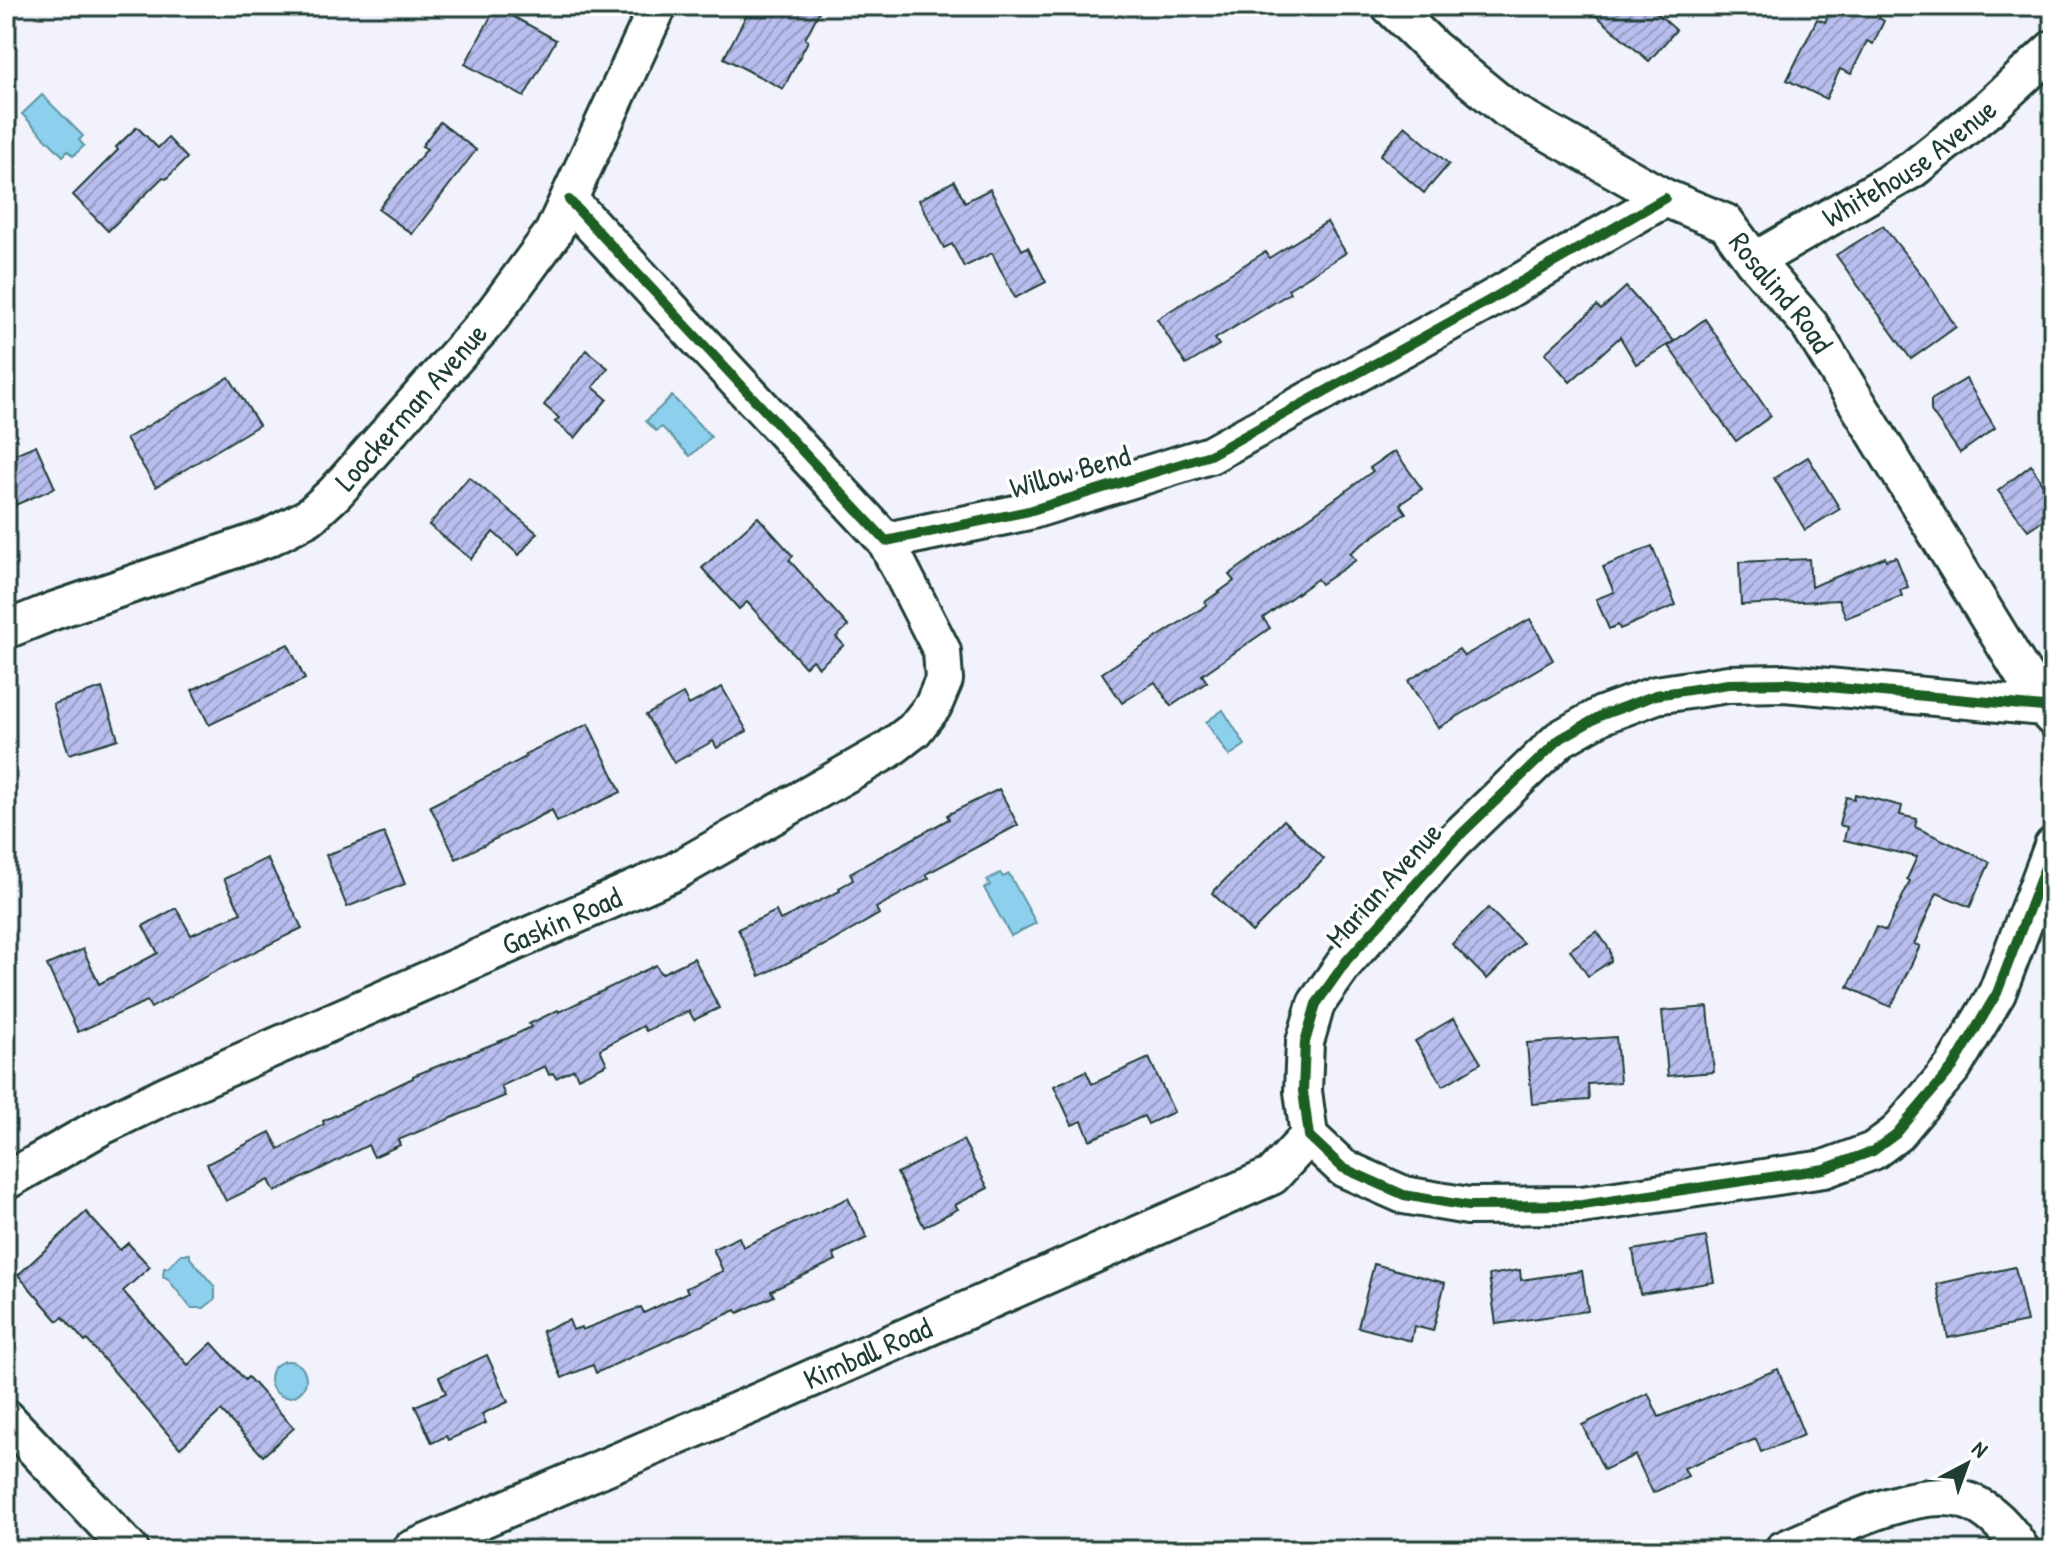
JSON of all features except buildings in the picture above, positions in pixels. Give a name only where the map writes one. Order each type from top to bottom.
[{"type":"street","name":"Loockerman Avenue","points":[[6,630],[268,538],[309,517],[345,482],[491,317],[553,233],[658,6]]},
{"type":"street","name":"Rosalind Road","points":[[1390,6],[1434,49],[1507,109],[1665,198],[1726,223],[1754,261],[1809,324],[2048,712]]},
{"type":"street","name":"Whitehouse Avenue","points":[[1754,261],[1913,169],[1988,109],[2053,49]]},
{"type":"street","name":"Willow Bend","points":[[886,541],[1029,511],[1210,455],[1488,301],[1665,198]]},
{"type":"street","points":[[569,200],[886,541]]},
{"type":"street","name":"Gaskin Road","points":[[6,1181],[102,1126],[170,1093],[674,872],[888,750],[914,730],[933,706],[944,680],[942,651],[886,541]]},
{"type":"street","name":"Marian Avenue","points":[[1309,1136],[1303,1091],[1305,1042],[1316,1004],[1347,960],[1453,842],[1560,739],[1602,715],[1656,695],[1728,684],[1785,683],[2048,712]]},
{"type":"street","points":[[1309,1136],[1343,1168],[1404,1195],[1468,1206],[1582,1205],[1824,1169],[1873,1151],[1896,1134],[1953,1067],[1997,993],[2053,846]]},
{"type":"street","name":"Kimball Road","points":[[410,1550],[751,1405],[1272,1176],[1309,1136]]},
{"type":"street","points":[[6,1418],[130,1550]]},
{"type":"street","points":[[1783,1550],[1905,1500],[1958,1498],[1977,1504],[2008,1529],[2021,1550]]},
{"type":"water","points":[[42,95],[83,136],[79,140],[84,146],[73,156],[68,151],[63,156],[22,114]]},
{"type":"water","points":[[672,396],[711,437],[690,456],[662,427],[656,431],[646,421]]},
{"type":"water","points":[[1223,710],[1245,745],[1229,756],[1206,722]]},
{"type":"water","points":[[1000,873],[1003,877],[1009,874],[1036,923],[1011,936],[984,888],[990,885],[987,880]]},
{"type":"water","points":[[181,1254],[190,1254],[190,1258],[215,1287],[215,1299],[204,1308],[191,1308],[163,1277],[164,1268],[168,1268]]},
{"type":"water","points":[[288,1361],[301,1366],[306,1379],[301,1392],[288,1397],[275,1392],[270,1379],[275,1366]]},
{"type":"cycle path","points":[[569,200],[886,541],[1029,511],[1210,455],[1488,301],[1665,198]]},
{"type":"cycle path","points":[[2053,718],[2043,707],[1785,683],[1728,684],[1656,695],[1602,715],[1560,739],[1453,842],[1347,960],[1316,1004],[1305,1042],[1303,1091],[1309,1136],[1343,1168],[1404,1195],[1468,1206],[1582,1205],[1824,1169],[1873,1151],[1896,1134],[1953,1067],[1997,993],[2053,846]]}]
